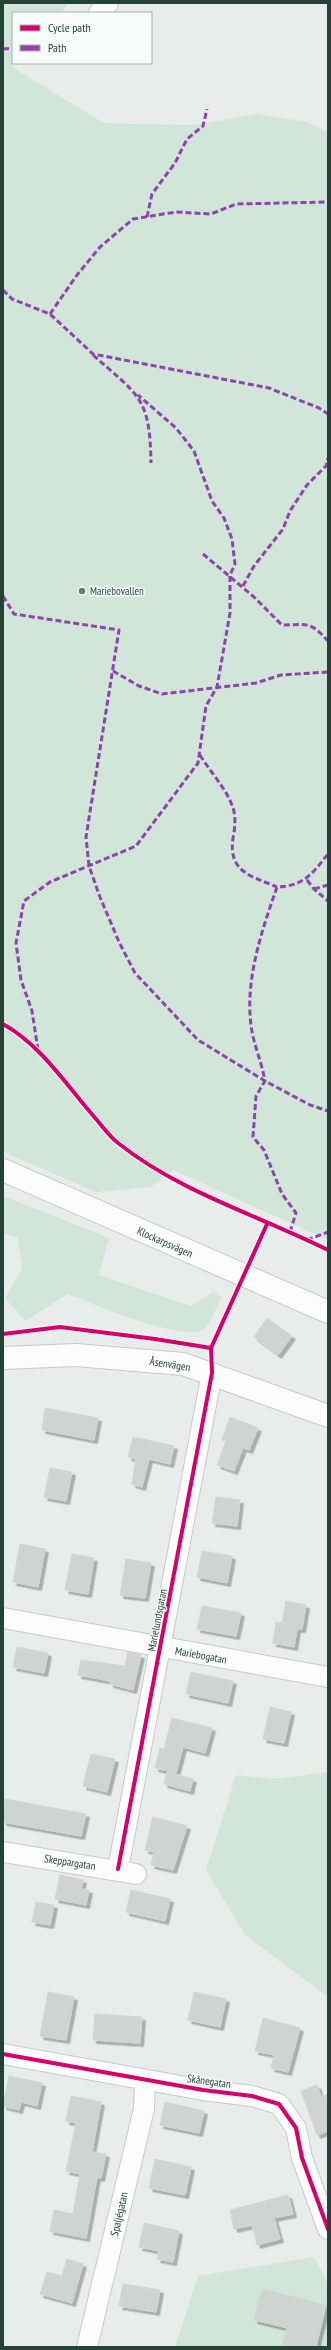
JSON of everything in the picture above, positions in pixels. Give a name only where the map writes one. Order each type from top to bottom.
[{"type":"street","points":[[100,12],[108,3]]},
{"type":"street","name":"Klockarpsvägen","points":[[3,1170],[328,1312]]},
{"type":"street","name":"Åsenvägen","points":[[3,1358],[76,1355],[183,1364],[212,1373],[328,1416]]},
{"type":"street","name":"Marielundsgatan","points":[[127,1872],[161,1648],[212,1373]]},
{"type":"street","name":"Mariebogatan","points":[[3,1618],[161,1648],[328,1677]]},
{"type":"street","name":"Skeppargatan","points":[[3,1852],[127,1872]]},
{"type":"street","name":"Skånegatan","points":[[3,2054],[145,2080],[252,2096],[279,2104],[296,2128],[302,2158],[328,2229]]},
{"type":"street","name":"Spaljégatan","points":[[87,2347],[144,2109],[145,2080]]},
{"type":"green space","points":[[3,3],[69,3],[61,12],[12,12],[12,64],[14,64],[12,67],[104,123],[195,125],[258,114],[307,122],[328,132],[328,1240],[173,1170],[151,1187],[96,1192],[3,1152]]},
{"type":"green space","points":[[3,1196],[109,1238],[99,1275],[191,1306],[214,1291],[221,1298],[210,1322],[205,1328],[195,1332],[180,1331],[139,1321],[96,1306],[68,1294],[25,1321],[5,1298],[22,1269],[18,1238],[3,1233]]},
{"type":"green space","points":[[328,1772],[328,1997],[245,1935],[206,1870],[236,1775],[275,1779]]},
{"type":"green space","points":[[314,2257],[328,2283],[328,2347],[175,2347],[198,2276]]},
{"type":"building","points":[[267,1318],[292,1336],[278,1355],[254,1337]]},
{"type":"building","points":[[45,1408],[98,1418],[94,1440],[42,1430]]},
{"type":"building","points":[[230,1417],[258,1428],[249,1450],[243,1448],[234,1471],[217,1465],[226,1441],[222,1440]]},
{"type":"building","points":[[133,1437],[174,1446],[170,1464],[149,1459],[142,1487],[132,1484],[136,1459],[128,1457]]},
{"type":"building","points":[[50,1468],[72,1472],[66,1501],[44,1497]]},
{"type":"building","points":[[216,1497],[240,1500],[237,1526],[212,1523]]},
{"type":"building","points":[[20,1544],[45,1549],[38,1587],[13,1582]]},
{"type":"building","points":[[202,1551],[232,1556],[227,1583],[197,1577]]},
{"type":"building","points":[[72,1554],[94,1558],[88,1594],[65,1590]]},
{"type":"building","points":[[126,1559],[151,1563],[145,1598],[120,1595]]},
{"type":"building","points":[[286,1601],[306,1605],[302,1629],[297,1629],[294,1647],[273,1643],[276,1622],[282,1623]]},
{"type":"building","points":[[202,1606],[241,1613],[236,1636],[197,1629]]},
{"type":"building","points":[[17,1647],[48,1653],[44,1673],[13,1667]]},
{"type":"building","points":[[128,1652],[141,1655],[133,1690],[110,1684],[110,1681],[78,1675],[81,1660],[125,1666]]},
{"type":"building","points":[[191,1672],[233,1681],[228,1703],[186,1694]]},
{"type":"building","points":[[270,1707],[291,1712],[284,1743],[263,1739]]},
{"type":"building","points":[[172,1718],[212,1728],[205,1753],[183,1747],[176,1773],[155,1768],[160,1748],[164,1749]]},
{"type":"building","points":[[91,1754],[115,1759],[107,1792],[83,1786]]},
{"type":"building","points":[[167,1772],[193,1779],[190,1791],[164,1784]]},
{"type":"building","points":[[5,1799],[86,1814],[81,1836],[3,1822]]},
{"type":"building","points":[[153,1817],[187,1826],[173,1870],[151,1865],[154,1852],[145,1850]]},
{"type":"building","points":[[60,1875],[83,1880],[81,1889],[89,1890],[86,1905],[55,1899]]},
{"type":"building","points":[[131,1890],[170,1899],[165,1921],[126,1912]]},
{"type":"building","points":[[36,1902],[54,1905],[50,1925],[32,1922]]},
{"type":"building","points":[[48,1992],[74,1997],[66,2040],[40,2036]]},
{"type":"building","points":[[194,1992],[226,1999],[220,2027],[188,2020]]},
{"type":"building","points":[[95,2014],[142,2017],[140,2043],[93,2040]]},
{"type":"building","points":[[263,2018],[300,2028],[288,2072],[271,2068],[274,2055],[255,2051]]},
{"type":"building","points":[[9,2076],[42,2083],[37,2106],[21,2102],[19,2110],[3,2106]]},
{"type":"building","points":[[317,2085],[321,2097],[328,2094],[328,2131],[317,2135],[301,2091]]},
{"type":"building","points":[[71,2096],[101,2102],[92,2152],[106,2154],[101,2178],[97,2177],[86,2238],[50,2231],[54,2210],[73,2214],[80,2174],[66,2171],[76,2123],[66,2121]]},
{"type":"building","points":[[165,2102],[204,2111],[199,2133],[160,2125]]},
{"type":"building","points":[[155,2159],[191,2167],[185,2195],[149,2188]]},
{"type":"building","points":[[288,2195],[293,2214],[274,2218],[280,2239],[257,2245],[252,2225],[234,2229],[230,2210]]},
{"type":"building","points":[[144,2223],[179,2231],[173,2262],[157,2259],[159,2251],[139,2247]]},
{"type":"building","points":[[67,2259],[83,2264],[72,2303],[40,2294],[47,2272],[62,2276]]},
{"type":"building","points":[[123,2284],[160,2290],[156,2312],[119,2306]]},
{"type":"building","points":[[262,2289],[326,2305],[316,2347],[282,2347],[287,2328],[254,2320]]},
{"type":"marked path","points":[[3,49],[12,48]]},
{"type":"marked path","points":[[147,217],[152,194],[175,163],[187,139],[203,126],[207,109]]},
{"type":"marked path","points":[[50,314],[77,275],[100,247],[133,219],[176,212],[211,214],[236,204],[328,202]]},
{"type":"marked path","points":[[3,290],[12,299],[50,314],[93,354],[269,388],[319,408],[328,414]]},
{"type":"marked path","points":[[93,355],[121,380],[139,400],[148,424],[151,463]]},
{"type":"marked path","points":[[38,1050],[32,1011],[21,980],[16,943],[24,901],[50,882],[136,846],[198,763],[206,706],[217,687],[230,613],[230,575],[235,564],[232,539],[224,518],[212,501],[194,451],[176,428],[138,395]]},
{"type":"marked path","points":[[243,586],[254,566],[283,529],[290,511],[307,485],[326,466],[328,458]]},
{"type":"marked path","points":[[203,554],[254,597],[282,625],[308,625],[322,634],[328,641]]},
{"type":"marked path","points":[[3,596],[14,614],[119,630],[86,837],[89,866],[100,897],[119,942],[135,973],[198,1040],[265,1081],[310,1105],[328,1111]]},
{"type":"marked path","points":[[113,671],[139,686],[162,694],[256,683],[281,675],[328,672]]},
{"type":"marked path","points":[[200,755],[223,787],[233,808],[235,823],[232,849],[238,866],[250,876],[277,887]]},
{"type":"marked path","points":[[290,1232],[296,1213],[282,1194],[264,1150],[253,1137],[256,1096],[265,1081],[252,1032],[250,990],[256,955],[277,887],[294,884],[307,878],[328,854]]},
{"type":"marked path","points":[[307,880],[314,889],[328,901]]},
{"type":"marked path","points":[[314,889],[328,885]]},
{"type":"marked path","points":[[307,1240],[328,1232]]},
{"type":"cycle path","points":[[3,1024],[29,1043],[53,1067],[112,1138],[142,1161],[194,1190],[328,1250]]},
{"type":"cycle path","points":[[118,1869],[212,1373],[211,1348],[267,1224]]},
{"type":"cycle path","points":[[3,1334],[60,1327],[155,1339],[211,1348]]},
{"type":"cycle path","points":[[3,2054],[203,2090],[252,2096],[279,2104],[296,2128],[302,2158],[328,2229]]},
{"type":"place","name":"Mariebovallen","points":[[82,591]]}]
